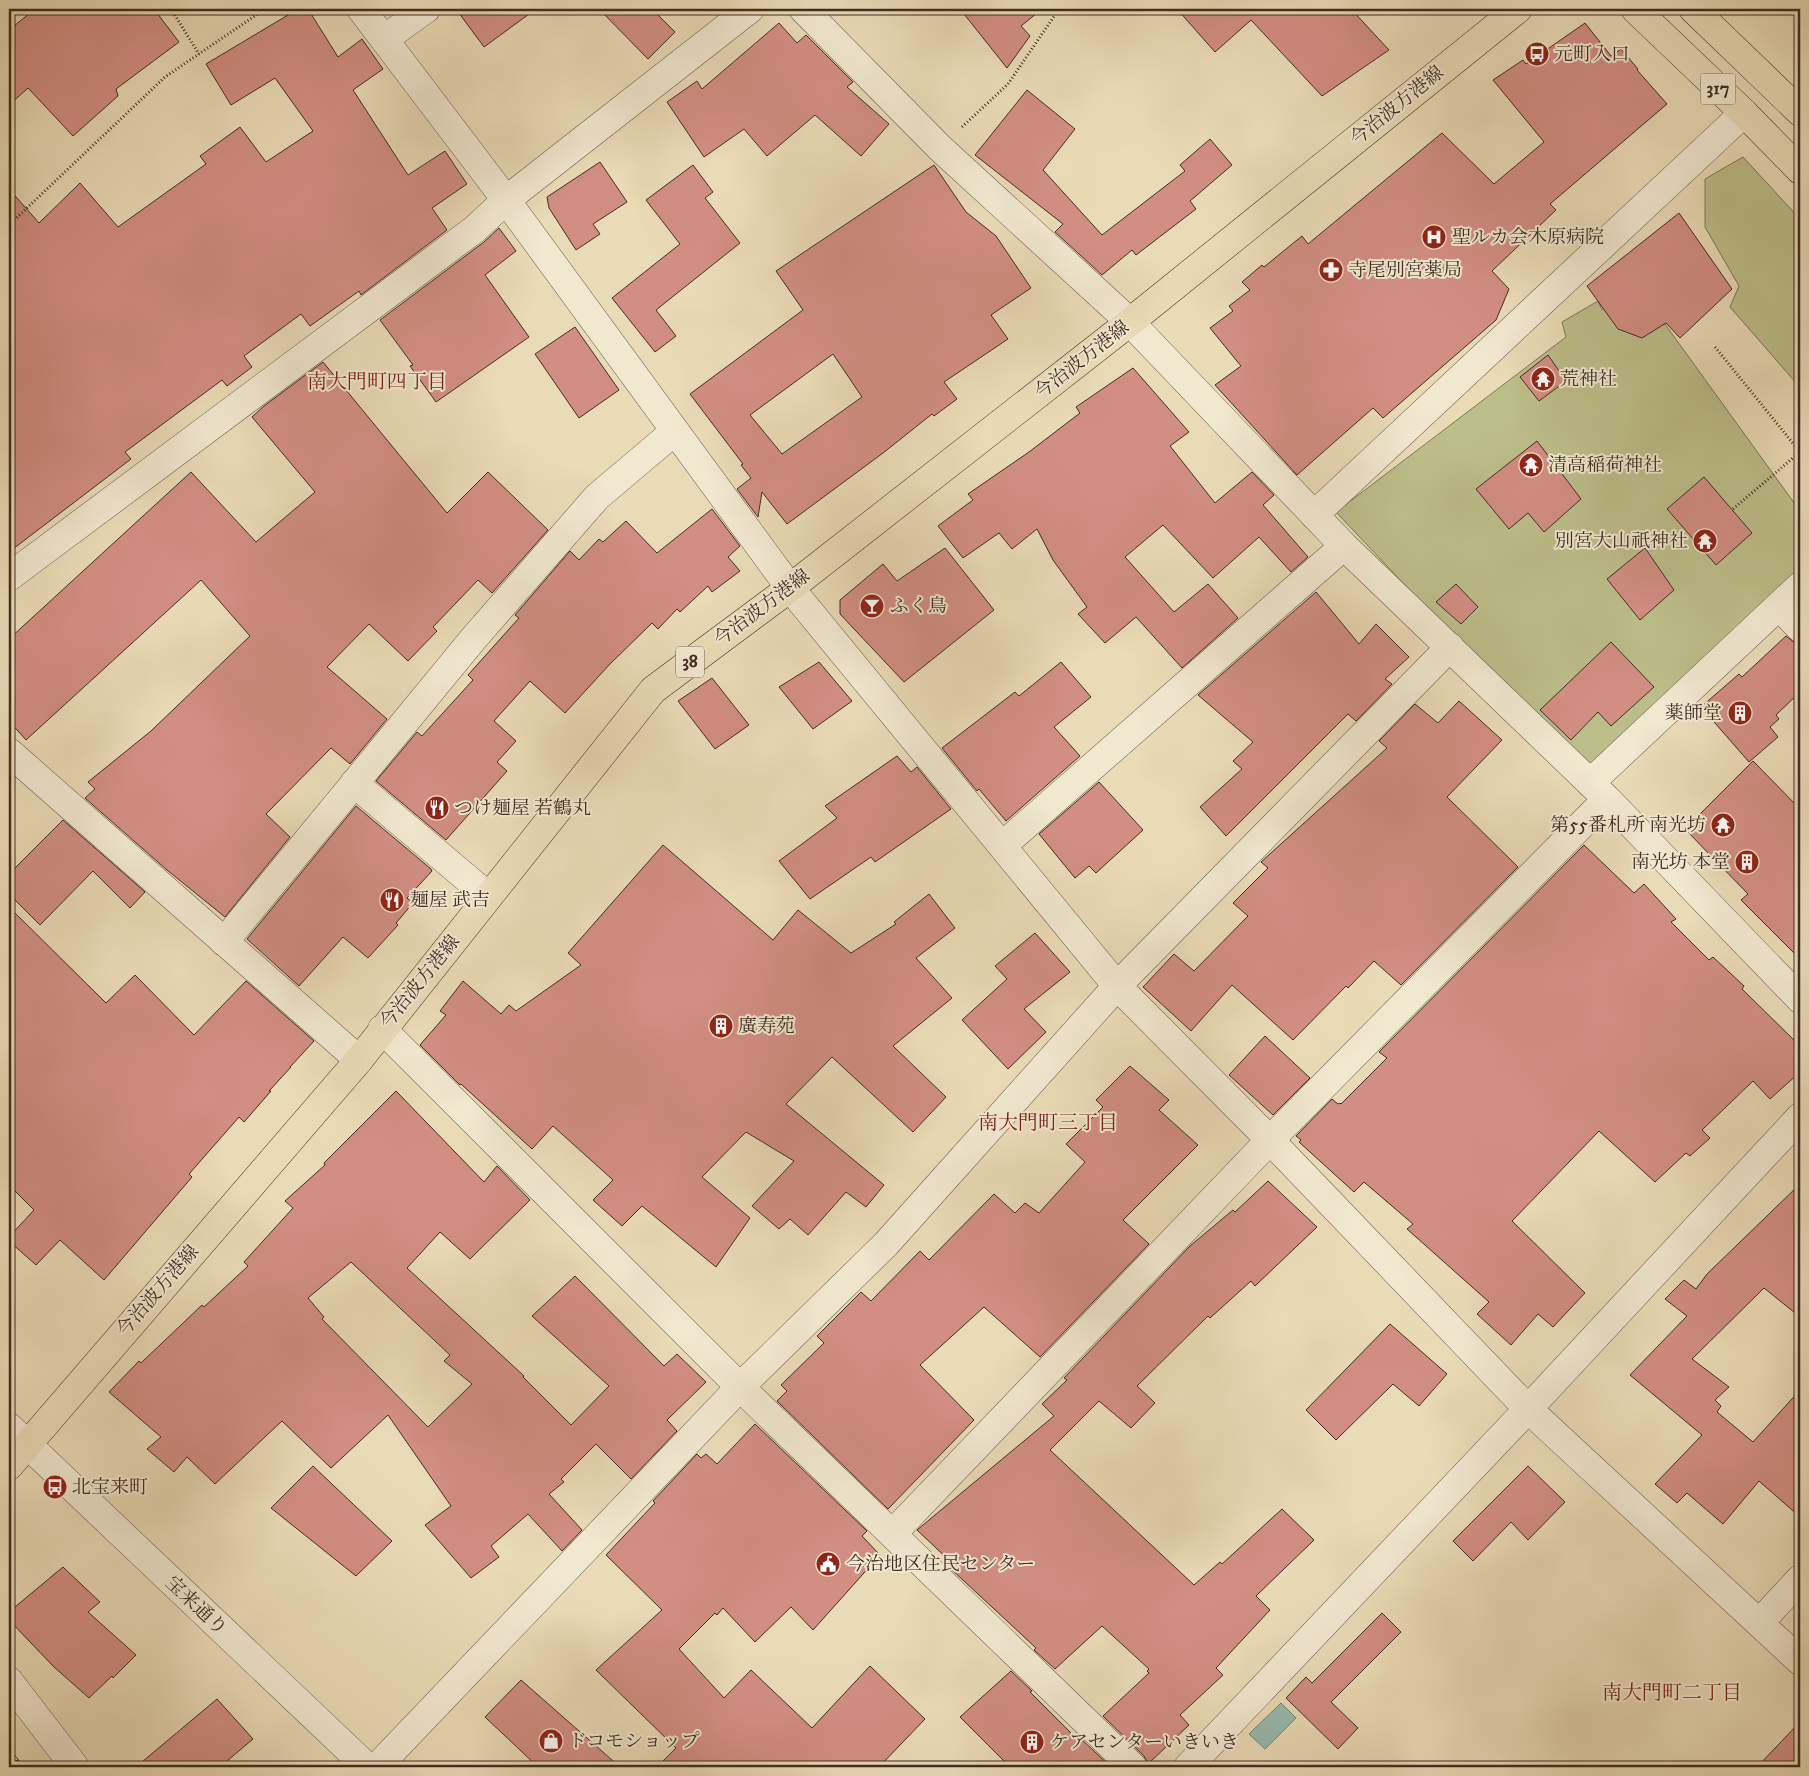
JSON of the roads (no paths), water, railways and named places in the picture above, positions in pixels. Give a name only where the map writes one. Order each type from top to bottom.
[{"type":"main road","name":"今治波方港線","points":[[9,1466],[17,1436],[358,1060],[653,690],[790,588],[1130,322],[1518,9]]},
{"type":"main road","name":"317","points":[[1634,9],[1744,113],[1800,170]]},
{"type":"main road","name":"317","points":[[1693,9],[1800,112]]},
{"type":"street","points":[[361,9],[506,200],[790,588],[1117,986],[1270,1140],[1528,1409],[1800,1661]]},
{"type":"street","points":[[384,39],[426,9]]},
{"type":"street","points":[[9,576],[475,229],[506,200],[750,9]]},
{"type":"street","points":[[803,9],[940,148],[1130,322],[1344,546],[1598,791],[1800,999]]},
{"type":"street","points":[[1314,515],[1744,113]]},
{"type":"street","points":[[224,942],[474,638],[597,497],[675,431]]},
{"type":"street","points":[[1002,846],[1344,546]]},
{"type":"street","points":[[893,1533],[1270,1140],[1598,791],[1800,586]]},
{"type":"street","points":[[1779,606],[1800,628]]},
{"type":"street","points":[[377,1767],[740,1387],[886,1244],[1117,986],[1450,647]]},
{"type":"street","points":[[9,752],[358,1060]]},
{"type":"street","points":[[354,783],[488,896]]},
{"type":"street","points":[[382,1029],[740,1387],[1133,1767]]},
{"type":"street","points":[[1188,1767],[1528,1409],[1800,1116]]},
{"type":"street","name":"宝来通り","points":[[17,1436],[367,1767]]},
{"type":"street","points":[[1759,1623],[1800,1579]]},
{"type":"street","points":[[9,1682],[75,1767]]},
{"type":"water","points":[[1281,1703],[1296,1718],[1265,1749],[1249,1734]]},
{"type":"railway","points":[[9,1752],[21,1767]]},
{"type":"place","name":"元町入口","points":[[1537,54]]},
{"type":"place","name":"聖ルカ会木原病院","points":[[1434,237]]},
{"type":"place","name":"寺尾別宮薬局","points":[[1331,270]]},
{"type":"place","name":"荒神社","points":[[1543,379]]},
{"type":"place","name":"清高稲荷神社","points":[[1531,465]]},
{"type":"place","name":"別宮大山祇神社","points":[[1705,541]]},
{"type":"place","name":"ふく鳥","points":[[872,606]]},
{"type":"place","name":"薬師堂","points":[[1740,713]]},
{"type":"place","name":"つけ麺屋 若鶴丸","points":[[437,808]]},
{"type":"place","name":"第55番札所 南光坊","points":[[1723,825]]},
{"type":"place","name":"南光坊 本堂","points":[[1747,862]]},
{"type":"place","name":"麺屋 武吉","points":[[392,900]]},
{"type":"place","name":"廣寿苑","points":[[721,1026]]},
{"type":"place","name":"北宝来町","points":[[55,1487]]},
{"type":"place","name":"今治地区住民センター","points":[[828,1564]]},
{"type":"place","name":"ドコモショップ","points":[[551,1741]]},
{"type":"place","name":"ケアセンターいきいき","points":[[1032,1742]]},
{"type":"district","name":"南大門町四丁目","points":[[377,382]]},
{"type":"district","name":"南大門町三丁目","points":[[1048,1123]]},
{"type":"district","name":"南大門町二丁目","points":[[1672,1693]]}]
